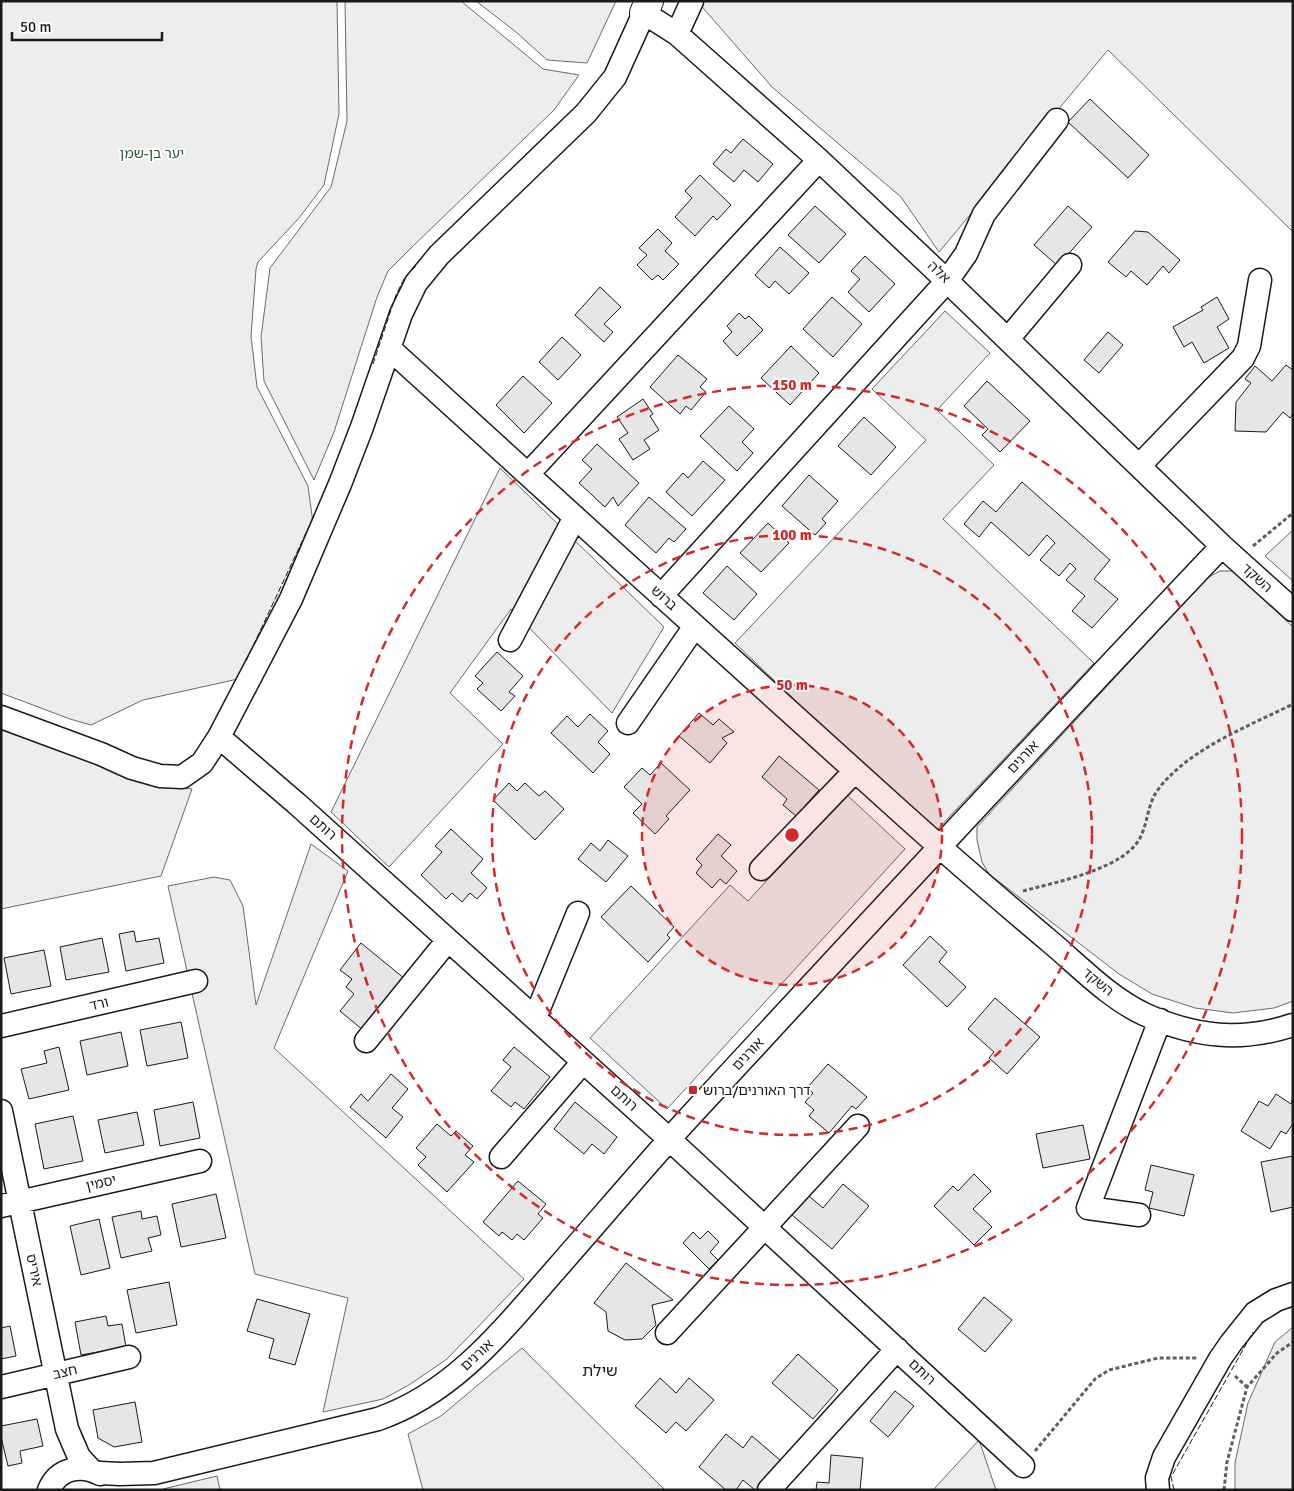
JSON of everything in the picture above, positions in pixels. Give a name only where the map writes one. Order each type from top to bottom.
[{"type":"street","points":[[677,34],[692,1]]},
{"type":"street","points":[[1,717],[101,754],[132,768],[160,776],[182,778],[202,763],[219,736],[291,599],[340,484],[401,314],[416,282],[440,255],[586,113],[604,92],[615,77],[646,7]]},
{"type":"street","name":"אלה","points":[[646,7],[819,160],[1229,552]]},
{"type":"street","points":[[661,596],[947,281],[966,254],[984,214],[1058,120]]},
{"type":"street","points":[[528,474],[819,160]]},
{"type":"street","points":[[1008,339],[1070,265]]},
{"type":"street","points":[[1139,466],[1242,358],[1249,346],[1260,280]]},
{"type":"street","name":"ברוש","points":[[390,349],[939,846]]},
{"type":"street","points":[[510,640],[575,517]]},
{"type":"street","name":"השקד","points":[[1229,552],[1293,610]]},
{"type":"street","name":"אורנים","points":[[51,1485],[70,1469],[80,1468],[101,1477],[120,1474],[154,1473],[378,1418],[400,1411],[421,1400],[458,1372],[501,1332],[669,1139],[939,846],[1229,552]]},
{"type":"street","points":[[628,724],[696,626]]},
{"type":"street","name":"רותם","points":[[219,736],[669,1139],[1023,1466]]},
{"type":"street","points":[[761,869],[855,771]]},
{"type":"street","name":"השקד","points":[[939,846],[1111,994],[1144,1014],[1182,1028],[1215,1036],[1247,1036],[1274,1032],[1293,1025]]},
{"type":"street","points":[[534,1018],[578,912]]},
{"type":"street","points":[[366,1041],[448,940]]},
{"type":"street","name":"ורד","points":[[1,1026],[196,982]]},
{"type":"street","points":[[1139,1215],[1088,1208],[1160,1020]]},
{"type":"street","points":[[501,1157],[583,1062]]},
{"type":"street","name":"איריס","points":[[1,1111],[11,1203],[56,1374],[67,1429],[80,1456],[101,1477]]},
{"type":"street","points":[[667,1333],[858,1126]]},
{"type":"street","name":"יסמין","points":[[11,1203],[200,1161]]},
{"type":"street","points":[[1158,1490],[1157,1478],[1164,1457],[1220,1359],[1255,1313],[1276,1300],[1293,1294]]},
{"type":"street","points":[[768,1490],[897,1349]]},
{"type":"street","name":"חצב","points":[[1,1386],[129,1358]]},
{"type":"street","name":"איריס","points":[[51,1485],[63,1461],[67,1429]]},
{"type":"street","name":"אורנים","points":[[128,1490],[133,1484],[154,1473]]},
{"type":"path","points":[[1229,552],[1293,513]]},
{"type":"path","points":[[999,898],[1085,874],[1118,859],[1134,848],[1142,835],[1154,795],[1183,764],[1199,752],[1293,704]]},
{"type":"path","points":[[1224,1490],[1227,1462],[1247,1387],[1277,1353],[1293,1342]]},
{"type":"path","points":[[1023,1466],[1094,1379],[1109,1370],[1158,1358],[1220,1359]]},
{"type":"shaded area","name":"יער בן-שמן","points":[[1,1],[337,1],[339,114],[324,185],[299,218],[258,262],[251,336],[257,387],[308,486],[313,523],[306,545],[238,679],[143,700],[91,725],[1,693]]},
{"type":"shaded area","points":[[345,1],[461,1],[543,69],[579,75],[554,110],[388,271],[377,297],[334,432],[314,480],[264,381],[261,337],[270,268],[331,187],[347,121]]},
{"type":"shaded area","points":[[476,1],[616,1],[587,63],[547,60],[516,32]]},
{"type":"shaded area","points":[[697,1],[1293,1],[1293,232],[1108,50],[939,252],[901,197],[772,87]]},
{"type":"shaded area","points":[[945,311],[990,353],[937,410],[994,465],[943,519],[1094,663],[934,833],[735,643],[926,440],[872,389]]},
{"type":"shaded area","points":[[500,468],[664,627],[612,713],[511,609],[450,693],[503,744],[389,867],[331,812]]},
{"type":"shaded area","points":[[1293,530],[1293,581],[1265,556]]},
{"type":"shaded area","points":[[1220,571],[1233,571],[1293,627],[1293,1001],[1274,1008],[1233,1013],[1195,1008],[1152,994],[1119,974],[989,874],[982,862],[977,840],[977,827],[1207,578]]},
{"type":"shaded area","points":[[1,729],[156,783],[192,789],[161,876],[1,909]]},
{"type":"shaded area","points":[[846,794],[905,849],[667,1109],[590,1038],[730,885],[748,901]]},
{"type":"shaded area","points":[[311,844],[348,871],[274,1048],[524,1279],[447,1359],[409,1385],[383,1399],[323,1412],[348,1298],[255,1274],[168,886],[214,877],[230,880],[243,906],[256,1005]]},
{"type":"shaded area","points":[[1293,1327],[1293,1490],[1235,1490],[1235,1463],[1248,1403],[1275,1342]]},
{"type":"shaded area","points":[[522,1348],[665,1490],[423,1490],[408,1434],[441,1416]]},
{"type":"shaded area","points":[[979,1440],[996,1490],[933,1490]]},
{"type":"shaded area","points":[[217,1476],[220,1490],[162,1490],[163,1489]]},
{"type":"building","points":[[1090,99],[1149,155],[1128,178],[1068,122]]},
{"type":"building","points":[[743,139],[773,164],[758,182],[744,170],[734,182],[713,164],[726,149],[731,153]]},
{"type":"building","points":[[700,175],[731,205],[717,220],[713,216],[695,236],[675,217],[692,198],[685,191]]},
{"type":"building","points":[[815,206],[846,234],[819,263],[788,235]]},
{"type":"building","points":[[1068,206],[1092,227],[1058,266],[1034,245]]},
{"type":"building","points":[[658,229],[672,243],[665,251],[679,264],[663,280],[658,275],[652,280],[637,265],[647,255],[639,248]]},
{"type":"building","points":[[1135,231],[1148,232],[1180,260],[1169,273],[1163,266],[1147,285],[1131,271],[1126,277],[1108,262]]},
{"type":"building","points":[[780,247],[809,273],[789,294],[775,281],[769,288],[755,275]]},
{"type":"building","points":[[865,256],[895,284],[869,312],[848,292],[860,279],[851,271]]},
{"type":"building","points":[[600,287],[621,307],[604,324],[613,332],[604,342],[575,315]]},
{"type":"building","points":[[832,297],[862,324],[833,357],[803,329]]},
{"type":"building","points":[[1217,297],[1229,319],[1217,327],[1229,348],[1204,363],[1192,342],[1184,347],[1173,327],[1203,310],[1201,307]]},
{"type":"building","points":[[739,313],[745,319],[749,316],[763,330],[737,356],[723,341],[732,332],[727,326]]},
{"type":"building","points":[[1108,332],[1123,345],[1099,373],[1084,360]]},
{"type":"building","points":[[562,337],[581,355],[558,380],[539,362]]},
{"type":"building","points":[[791,346],[819,373],[790,405],[761,378]]},
{"type":"building","points":[[678,355],[707,379],[700,387],[706,392],[691,410],[686,406],[680,414],[650,387]]},
{"type":"building","points":[[1286,365],[1293,370],[1293,414],[1290,418],[1283,412],[1266,432],[1235,431],[1236,402],[1251,383],[1245,379],[1255,366],[1272,381]]},
{"type":"building","points":[[523,376],[552,403],[524,433],[496,405]]},
{"type":"building","points":[[987,381],[1030,421],[1000,452],[982,435],[988,429],[964,406]]},
{"type":"building","points":[[643,399],[653,414],[650,416],[659,430],[644,440],[650,449],[633,460],[619,439],[628,433],[617,417]]},
{"type":"building","points":[[729,406],[754,429],[742,442],[753,453],[737,471],[700,436]]},
{"type":"building","points":[[864,417],[896,447],[871,475],[838,446]]},
{"type":"building","points":[[597,444],[639,483],[618,506],[613,497],[605,507],[579,483],[592,469],[582,460]]},
{"type":"building","points":[[703,461],[725,480],[692,516],[666,492],[683,473],[688,478]]},
{"type":"building","points":[[809,475],[838,501],[822,519],[826,523],[815,535],[782,506]]},
{"type":"building","points":[[1022,482],[1110,560],[1094,579],[1118,599],[1092,628],[1072,611],[1085,596],[1066,580],[1076,569],[1070,563],[1059,576],[1040,560],[1055,543],[1047,535],[1029,556],[991,522],[979,537],[964,524],[983,501],[996,512]]},
{"type":"building","points":[[649,497],[686,529],[674,542],[669,538],[656,553],[625,525]]},
{"type":"building","points":[[768,523],[789,543],[761,572],[740,553]]},
{"type":"building","points":[[727,566],[757,594],[734,620],[703,593]]},
{"type":"building","points":[[497,652],[523,676],[509,692],[515,696],[501,711],[477,689],[483,683],[475,676]]},
{"type":"building","points":[[699,713],[713,725],[719,719],[734,732],[722,738],[727,743],[710,763],[679,736]]},
{"type":"building","points":[[590,714],[608,731],[598,742],[610,754],[593,773],[551,733],[567,716],[578,727]]},
{"type":"building","points":[[779,756],[819,790],[796,816],[783,805],[787,799],[762,777]]},
{"type":"building","points":[[661,763],[690,790],[666,816],[669,819],[655,834],[633,813],[642,804],[624,787],[642,768],[650,775]]},
{"type":"building","points":[[509,783],[517,791],[525,783],[539,796],[545,791],[564,809],[535,840],[493,800]]},
{"type":"building","points":[[451,829],[483,859],[471,873],[487,888],[477,899],[470,893],[462,902],[452,893],[446,899],[421,875],[442,852],[435,846]]},
{"type":"building","points":[[718,834],[731,845],[721,856],[737,871],[726,884],[720,879],[712,888],[696,873],[702,865],[696,859]]},
{"type":"building","points":[[608,840],[628,856],[606,882],[578,859],[591,843],[600,851]]},
{"type":"building","points":[[631,886],[674,927],[667,935],[670,938],[648,962],[601,917]]},
{"type":"building","points":[[134,931],[136,942],[159,938],[164,963],[126,971],[119,934]]},
{"type":"building","points":[[930,936],[947,952],[939,962],[966,987],[947,1007],[903,965]]},
{"type":"building","points":[[102,938],[109,972],[66,980],[60,947]]},
{"type":"building","points":[[361,943],[405,979],[363,1030],[340,1011],[354,994],[346,987],[352,979],[340,970]]},
{"type":"building","points":[[44,950],[51,986],[11,994],[4,958]]},
{"type":"building","points":[[995,998],[1040,1037],[1007,1074],[989,1058],[994,1052],[968,1029]]},
{"type":"building","points":[[181,1022],[188,1058],[147,1066],[140,1030]]},
{"type":"building","points":[[121,1032],[128,1066],[87,1075],[80,1041]]},
{"type":"building","points":[[59,1047],[69,1090],[29,1099],[21,1069],[47,1063],[44,1051]]},
{"type":"building","points":[[514,1047],[550,1077],[524,1109],[515,1102],[511,1107],[491,1091],[511,1067],[503,1060]]},
{"type":"building","points":[[828,1064],[867,1097],[856,1109],[852,1106],[829,1133],[809,1116],[814,1110],[805,1102],[813,1093],[807,1088]]},
{"type":"building","points":[[391,1074],[408,1089],[392,1108],[403,1117],[386,1138],[350,1107],[361,1094],[368,1101]]},
{"type":"building","points":[[1276,1094],[1291,1104],[1293,1096],[1293,1126],[1286,1134],[1281,1131],[1270,1149],[1241,1131],[1259,1101],[1268,1106]]},
{"type":"building","points":[[193,1102],[200,1138],[160,1146],[154,1110]]},
{"type":"building","points":[[575,1102],[617,1137],[604,1154],[592,1144],[584,1154],[554,1129]]},
{"type":"building","points":[[137,1112],[144,1145],[105,1153],[98,1120]]},
{"type":"building","points":[[73,1116],[83,1161],[44,1169],[35,1124]]},
{"type":"building","points":[[437,1124],[451,1136],[456,1131],[473,1146],[465,1155],[474,1162],[447,1192],[418,1165],[426,1157],[416,1148]]},
{"type":"building","points":[[1083,1125],[1090,1159],[1043,1168],[1036,1134]]},
{"type":"building","points":[[1293,1156],[1293,1207],[1271,1212],[1261,1162]]},
{"type":"building","points":[[1151,1165],[1194,1175],[1184,1216],[1149,1208],[1153,1192],[1145,1190]]},
{"type":"building","points":[[974,1174],[991,1191],[973,1209],[992,1227],[974,1245],[934,1206],[953,1186],[958,1191]]},
{"type":"building","points":[[518,1181],[546,1204],[538,1214],[543,1218],[524,1240],[517,1234],[512,1240],[502,1232],[499,1236],[483,1222]]},
{"type":"building","points":[[843,1184],[869,1206],[832,1249],[792,1215],[809,1196],[823,1208]]},
{"type":"building","points":[[216,1194],[226,1238],[181,1247],[172,1204]]},
{"type":"building","points":[[141,1211],[142,1219],[157,1216],[161,1235],[148,1238],[152,1251],[121,1258],[112,1217]]},
{"type":"building","points":[[99,1219],[110,1268],[81,1275],[70,1226]]},
{"type":"building","points":[[708,1231],[719,1242],[710,1252],[718,1260],[709,1269],[683,1243],[693,1232],[700,1239]]},
{"type":"building","points":[[626,1263],[673,1300],[652,1305],[656,1325],[642,1339],[625,1340],[608,1331],[606,1312],[594,1303]]},
{"type":"building","points":[[169,1282],[177,1325],[136,1333],[127,1290]]},
{"type":"building","points":[[984,1297],[1012,1320],[985,1352],[958,1329]]},
{"type":"building","points":[[257,1299],[310,1314],[295,1365],[269,1358],[274,1339],[247,1331]]},
{"type":"building","points":[[106,1316],[108,1326],[122,1324],[126,1347],[81,1355],[75,1322]]},
{"type":"building","points":[[10,1326],[16,1356],[1,1359],[1,1328]]},
{"type":"building","points":[[798,1354],[838,1390],[813,1419],[772,1383]]},
{"type":"building","points":[[660,1378],[676,1393],[689,1378],[714,1400],[686,1431],[676,1422],[666,1433],[635,1406]]},
{"type":"building","points":[[895,1391],[914,1406],[888,1437],[870,1421]]},
{"type":"building","points":[[135,1402],[142,1442],[114,1447],[98,1438],[93,1410]]},
{"type":"building","points":[[37,1419],[43,1446],[20,1451],[22,1463],[8,1466],[1,1437],[1,1426]]},
{"type":"building","points":[[726,1434],[743,1448],[752,1436],[781,1461],[757,1490],[743,1480],[736,1490],[726,1490],[699,1467]]},
{"type":"building","points":[[831,1455],[863,1458],[860,1490],[816,1490],[817,1482],[829,1483]]},
{"type":"fence","points":[[373,364],[396,295],[405,277],[417,265]]},
{"type":"fence","points":[[246,661],[314,516]]},
{"type":"fence","points":[[1174,1490],[1171,1477],[1253,1332]]},
{"type":"place","name":"דרך האורנים/ברוש","points":[[693,1090]]},
{"type":"district","name":"שילת","points":[[600,1371]]}]
